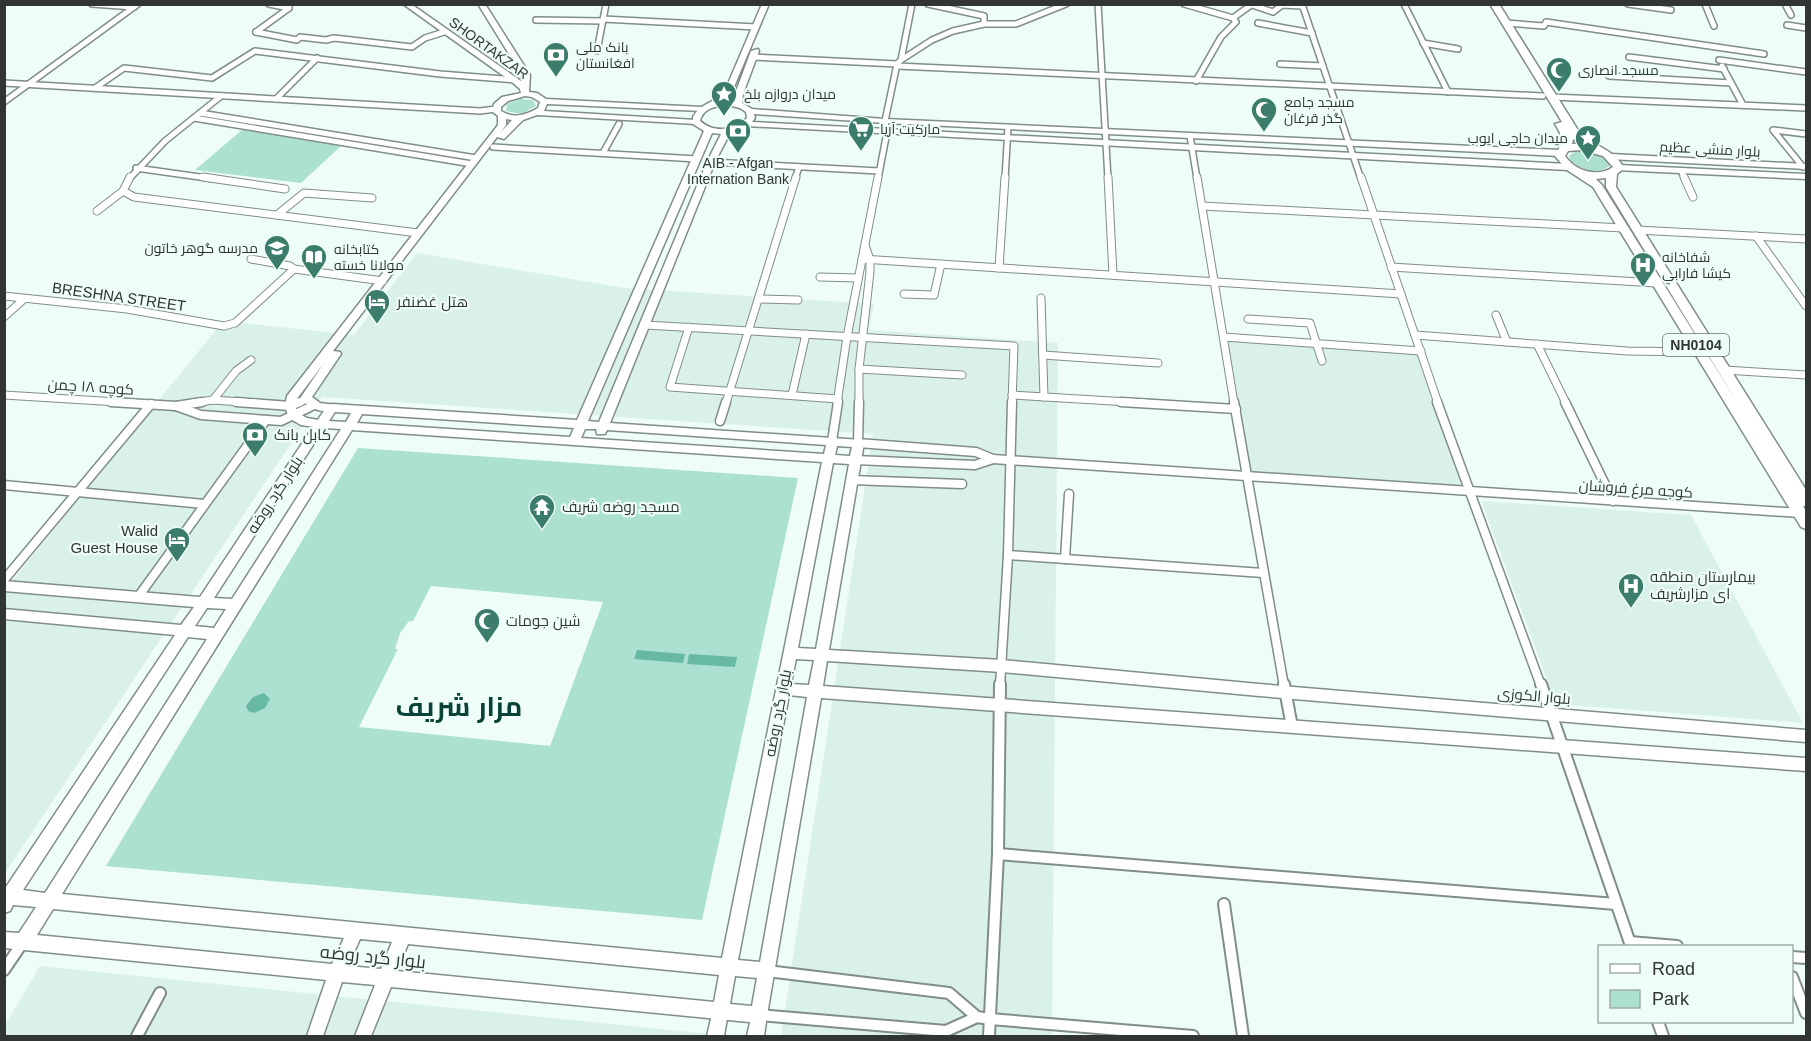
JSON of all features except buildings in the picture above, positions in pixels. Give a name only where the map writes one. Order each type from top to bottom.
[{"type":"highway","name":"NH0104","points":[[1486,4],[1577,137],[1611,157],[1616,171],[1611,187],[1725,370],[1805,507]]},
{"type":"highway","name":"NH0104","points":[[1494,4],[1568,136],[1561,160],[1598,185],[1656,283],[1805,507]]},
{"type":"highway","name":"NH0104","points":[[1564,151],[1594,149]]},
{"type":"highway","points":[[1574,169],[1597,176],[1616,171]]},
{"type":"main road","name":"SHORTAKZAR","points":[[405,4],[515,80],[525,91],[544,101],[702,109]]},
{"type":"main road","points":[[481,4],[526,75],[525,91],[505,99],[499,113],[502,125],[291,399],[291,411],[305,422],[321,424],[855,460]]},
{"type":"main road","points":[[717,104],[727,94],[766,4]]},
{"type":"main road","points":[[738,104],[752,57],[775,4]]},
{"type":"main road","points":[[537,113],[542,109],[544,101]]},
{"type":"main road","points":[[564,114],[562,108],[572,104]]},
{"type":"main road","points":[[696,122],[698,113],[702,109],[717,104],[738,104],[750,111],[885,121],[1350,144],[1564,151]]},
{"type":"main road","points":[[670,119],[681,114],[680,110],[675,108]]},
{"type":"main road","points":[[746,124],[751,118],[750,111]]},
{"type":"main road","points":[[499,113],[520,118]]},
{"type":"main road","points":[[755,1036],[858,443],[332,408],[310,402],[309,391],[510,126],[520,118],[537,113],[564,114],[670,119],[696,122],[709,130],[727,131],[746,124],[1574,169]]},
{"type":"main road","points":[[574,441],[709,130]]},
{"type":"main road","points":[[597,443],[711,162],[727,131]]},
{"type":"main road","name":"بلوار منشی عظیم","points":[[1611,157],[1803,172]]},
{"type":"main road","name":"بلوار منشی عظیم","points":[[1616,171],[1803,172]]},
{"type":"main road","name":"بلوار گرد روضه","points":[[6,899],[332,408]]},
{"type":"main road","name":"بلوار گرد روضه","points":[[23,942],[359,410]]},
{"type":"main road","name":"بلوار گرد روضه","points":[[720,1012],[832,441]]},
{"type":"main road","points":[[4,586],[236,605]]},
{"type":"main road","points":[[4,614],[217,634]]},
{"type":"main road","name":"بلوار الکوزی","points":[[790,653],[1002,666],[1806,736]]},
{"type":"main road","points":[[783,689],[1806,765]]},
{"type":"main road","name":"بلوار گرد روضه","points":[[6,899],[49,900],[767,970]]},
{"type":"main road","points":[[315,1036],[356,930]]},
{"type":"main road","points":[[363,1036],[403,935]]},
{"type":"main road","name":"بلوار گرد روضه","points":[[4,940],[759,1016]]},
{"type":"main road","points":[[715,1036],[720,1012]]},
{"type":"street","points":[[92,4],[136,6]]},
{"type":"street","points":[[269,4],[289,8],[256,32],[274,37],[297,40],[300,37],[326,40],[334,38],[412,47],[425,38],[444,32]]},
{"type":"street","points":[[597,51],[606,4]]},
{"type":"street","points":[[904,4],[912,5],[885,121],[887,132],[865,245],[869,292],[859,369],[858,443],[976,452],[993,459]]},
{"type":"street","points":[[928,4],[984,16],[984,24]]},
{"type":"street","points":[[898,63],[932,40],[953,31],[984,24],[1016,24],[1066,4]]},
{"type":"street","points":[[1098,4],[1113,275]]},
{"type":"street","points":[[1184,4],[1233,18],[1236,22],[1221,37],[1196,81]]},
{"type":"street","points":[[1233,18],[1250,5],[1274,12],[1282,4],[1302,5],[1420,351],[1552,715],[1630,944],[1654,945]]},
{"type":"street","points":[[1404,4],[1448,92]]},
{"type":"street","points":[[1628,4],[1671,10]]},
{"type":"street","points":[[1705,4],[1714,26]]},
{"type":"street","points":[[1785,4],[1791,15]]},
{"type":"street","points":[[963,12],[970,5]]},
{"type":"street","points":[[4,102],[136,6]]},
{"type":"street","points":[[536,20],[603,20],[756,27]]},
{"type":"street","points":[[1506,23],[1545,26],[1545,22],[1764,54]]},
{"type":"street","points":[[1258,23],[1312,33]]},
{"type":"street","points":[[1787,26],[1806,28]]},
{"type":"street","points":[[1423,43],[1458,49]]},
{"type":"street","points":[[95,88],[124,68],[210,78],[253,51],[440,74],[515,80]]},
{"type":"street","points":[[752,57],[898,63],[1101,77],[1806,108]]},
{"type":"street","points":[[1629,57],[1724,69]]},
{"type":"street","points":[[276,99],[317,58]]},
{"type":"street","points":[[1743,105],[1719,60],[1806,72]]},
{"type":"street","points":[[1280,64],[1323,66]]},
{"type":"street","points":[[1609,76],[1731,83]]},
{"type":"street","points":[[4,83],[499,113]]},
{"type":"street","points":[[97,211],[123,191],[124,183],[136,168],[221,96]]},
{"type":"street","points":[[200,113],[474,161]]},
{"type":"street","points":[[194,118],[474,161]]},
{"type":"street","points":[[603,153],[619,124]]},
{"type":"street","points":[[999,268],[1008,126]]},
{"type":"street","points":[[1803,172],[1773,130],[1806,134]]},
{"type":"street","points":[[1190,136],[1246,478],[1292,727]]},
{"type":"street","points":[[493,147],[697,159]]},
{"type":"street","points":[[711,162],[879,171]]},
{"type":"street","points":[[720,421],[800,167]]},
{"type":"street","points":[[136,168],[285,189]]},
{"type":"street","points":[[1681,171],[1693,197]]},
{"type":"street","points":[[123,191],[134,197],[418,233]]},
{"type":"street","points":[[277,215],[304,193],[372,198]]},
{"type":"street","points":[[1202,206],[1623,228]]},
{"type":"street","points":[[1637,230],[1806,238]]},
{"type":"street","points":[[1756,236],[1806,306]]},
{"type":"street","points":[[251,259],[290,266],[294,269],[383,280]]},
{"type":"street","points":[[866,259],[1401,294]]},
{"type":"street","points":[[832,441],[858,278],[866,259]]},
{"type":"street","points":[[904,294],[934,295],[941,264]]},
{"type":"street","points":[[1391,267],[1656,283]]},
{"type":"street","name":"BRESHNA STREET","points":[[4,297],[127,309],[230,326],[294,269]]},
{"type":"street","points":[[820,276],[858,278]]},
{"type":"street","points":[[1041,298],[1044,397]]},
{"type":"street","points":[[4,317],[24,299]]},
{"type":"street","points":[[759,299],[798,300]]},
{"type":"street","points":[[1496,315],[1507,342]]},
{"type":"street","points":[[1248,319],[1310,323],[1322,361]]},
{"type":"street","points":[[645,325],[1014,346],[1008,555],[999,704],[998,854],[989,1036]]},
{"type":"street","points":[[688,327],[669,387],[838,399]]},
{"type":"street","points":[[792,396],[806,334]]},
{"type":"street","points":[[1415,335],[1627,351],[1701,352]]},
{"type":"street","points":[[1224,337],[1420,351]]},
{"type":"street","points":[[1537,344],[1613,501]]},
{"type":"street","points":[[1043,355],[1158,363]]},
{"type":"street","points":[[213,400],[236,371],[251,360]]},
{"type":"street","points":[[859,369],[962,375]]},
{"type":"street","points":[[1725,370],[1806,375]]},
{"type":"street","name":"كوچه ١٨ چمن","points":[[4,395],[176,406],[213,400],[291,411]]},
{"type":"street","points":[[1012,395],[1236,409]]},
{"type":"street","name":"كوچه ١٨ چمن","points":[[176,406],[201,415],[281,421],[291,411],[310,402]]},
{"type":"street","points":[[4,580],[151,404]]},
{"type":"street","points":[[138,597],[266,420]]},
{"type":"street","points":[[855,460],[975,465],[993,459]]},
{"type":"street","name":"كوجه مرغ فروشان","points":[[993,459],[1246,478],[1613,501],[1805,507]]},
{"type":"street","points":[[851,480],[962,484]]},
{"type":"street","points":[[4,485],[204,504]]},
{"type":"street","points":[[1065,559],[1069,494]]},
{"type":"street","points":[[1008,555],[1263,573]]},
{"type":"street","points":[[998,854],[1616,904]]},
{"type":"street","points":[[1224,904],[1243,1036]]},
{"type":"street","points":[[4,970],[23,942]]},
{"type":"street","points":[[767,970],[949,993],[977,1017],[1154,1035],[1193,1036]]},
{"type":"street","points":[[1793,983],[1806,1013]]},
{"type":"street","points":[[137,1036],[160,993]]},
{"type":"street","points":[[759,1016],[946,1031],[977,1017]]},
{"type":"shaded area","points":[[417,253],[625,288],[874,304],[869,330],[1058,343],[1052,1036],[781,1036],[873,434],[322,397],[5,873],[5,590],[223,321],[354,335]]},
{"type":"shaded area","points":[[1224,337],[1421,351],[1471,491],[1246,478]]},
{"type":"shaded area","name":"بیمارستان منطقه ای مزارشریف","points":[[1481,501],[1691,515],[1803,723],[1556,704]]},
{"type":"shaded area","points":[[637,650],[685,654],[683,663],[634,659]]},
{"type":"shaded area","points":[[689,654],[737,657],[735,667],[687,664]]},
{"type":"shaded area","points":[[264,693],[270,699],[265,708],[254,713],[248,711],[246,706],[253,697]]},
{"type":"shaded area","points":[[40,966],[729,1036],[5,1036],[5,1025]]},
{"type":"green space","points":[[520,99],[533,100],[536,106],[521,114],[506,111],[507,104]]},
{"type":"green space","points":[[243,129],[341,146],[301,183],[195,170]]},
{"type":"green space","points":[[1576,151],[1596,153],[1610,165],[1595,171],[1579,167],[1570,160],[1569,156]]},
{"type":"green space","points":[[358,448],[798,478],[702,920],[106,866]],"holes":[[[431,586],[603,602],[550,746],[359,727],[398,649],[395,649],[400,633],[409,621],[413,621]]]},
{"type":"place","name":"بانک ملی افغانستان","points":[[556,78]]},
{"type":"place","name":"مسجد انصاری","points":[[1559,93]]},
{"type":"place","name":"میدان دروازه بلخ","points":[[724,117]]},
{"type":"place","name":"مسجد جامع گذر قرغان","points":[[1264,133]]},
{"type":"place","name":"مارکیت آریا","points":[[861,152]]},
{"type":"place","name":"AIB - Afgan Internation Bank","points":[[738,154]]},
{"type":"place","name":"میدان حاجی ایوب","points":[[1588,161]]},
{"type":"place","name":"مدرسه گوهر خاتون","points":[[277,271]]},
{"type":"place","name":"کتابخانه مولانا خسته","points":[[314,280]]},
{"type":"place","name":"شفاخانه كيشا فارابي","points":[[1643,288]]},
{"type":"place","name":"هتل غضنفر","points":[[377,325]]},
{"type":"place","name":"کابل بانک","points":[[255,458]]},
{"type":"place","name":"مسجد روضه شریف","points":[[542,530]]},
{"type":"place","name":"Walid Guest House","points":[[177,563]]},
{"type":"place","name":"بیمارستان منطقه ای مزارشریف","points":[[1631,609]]},
{"type":"place","name":"شین جومات","points":[[487,644]]},
{"type":"district","name":"مزار شريف","points":[[459,707]]}]
